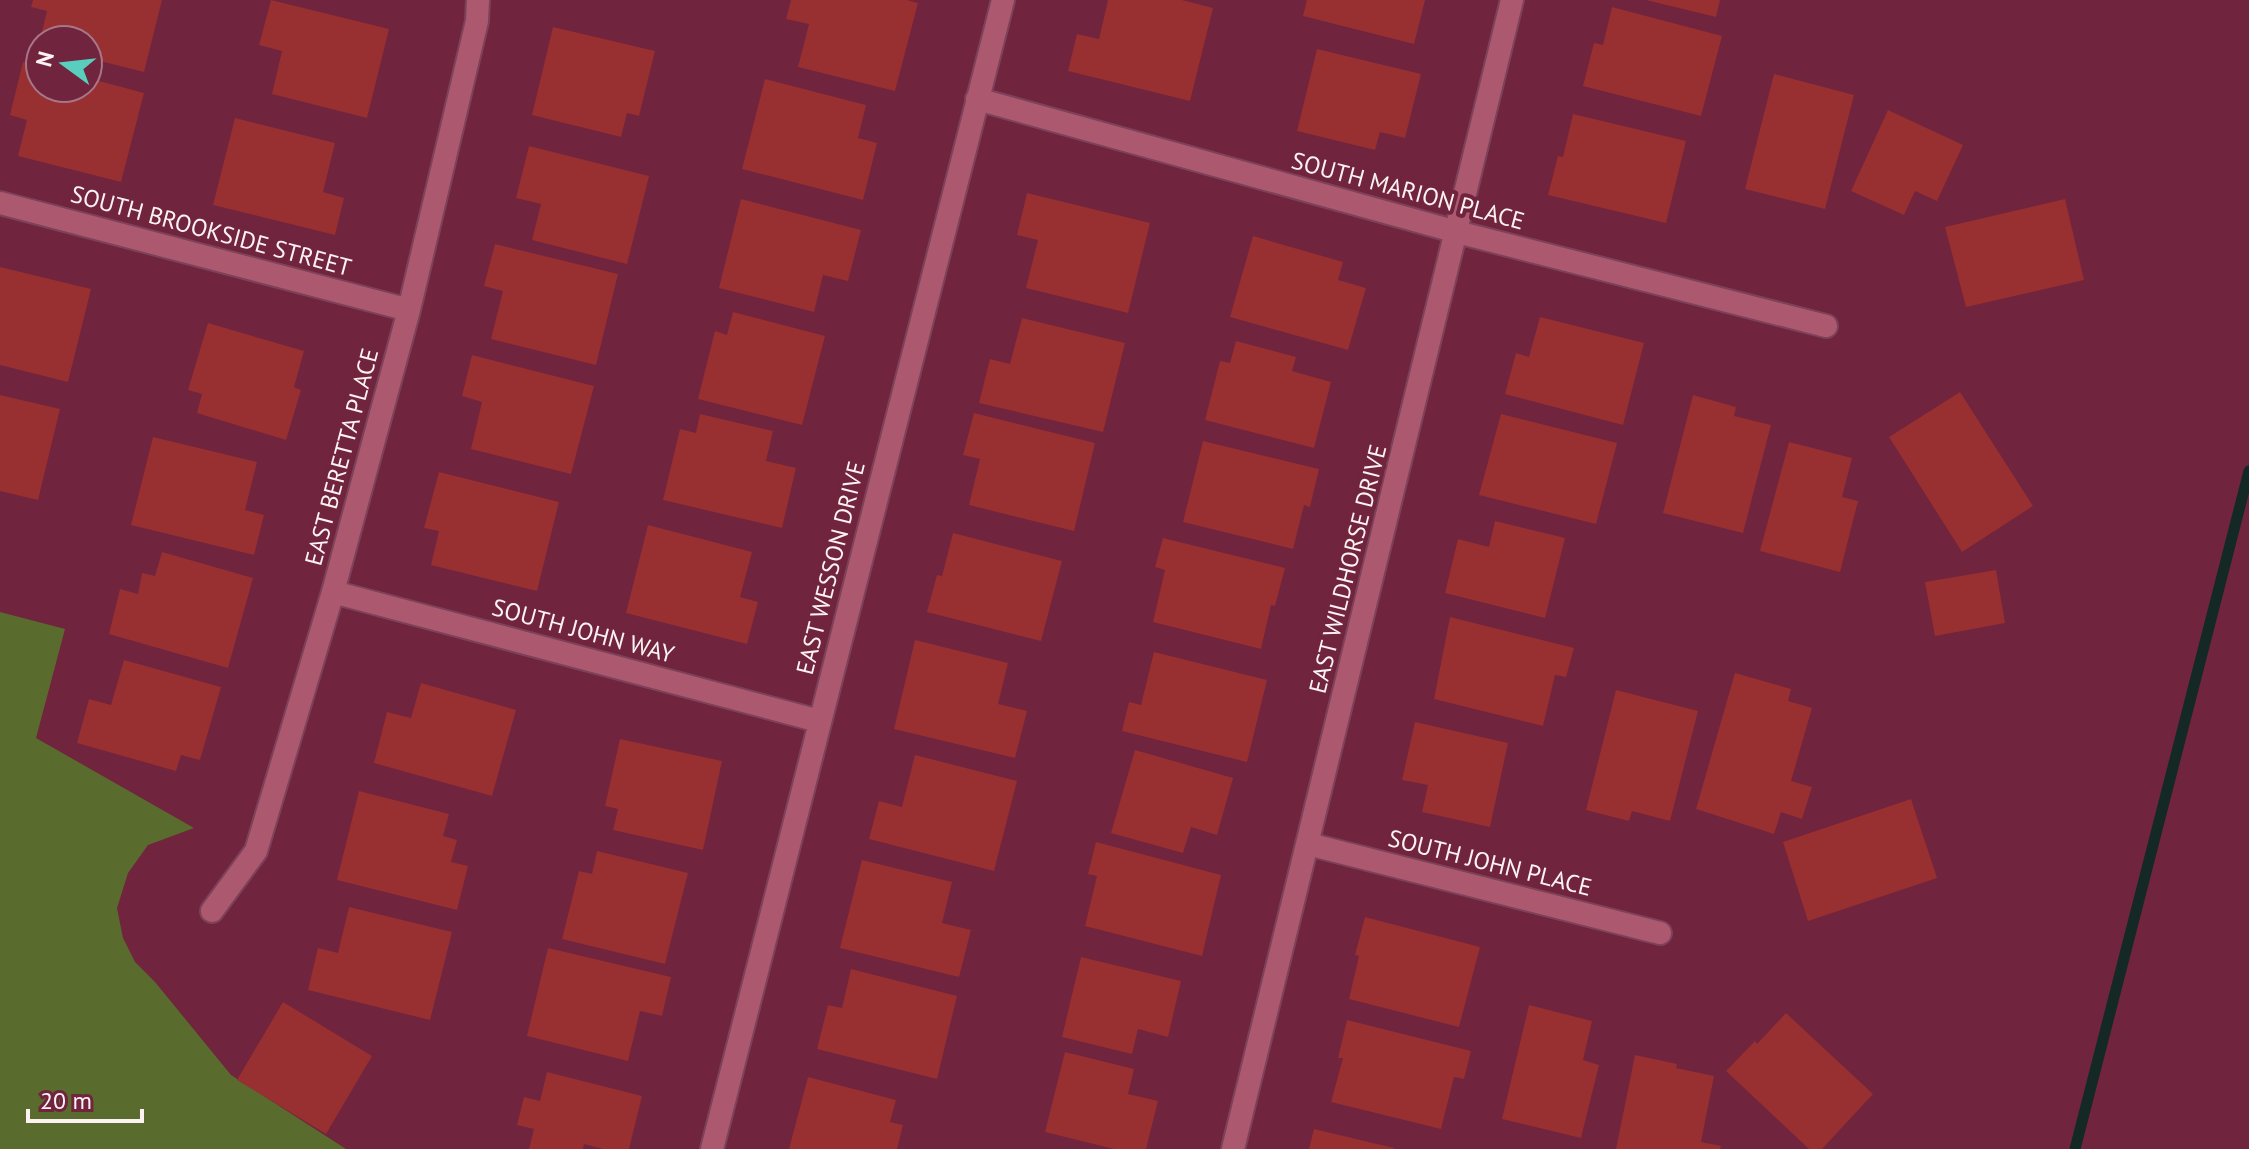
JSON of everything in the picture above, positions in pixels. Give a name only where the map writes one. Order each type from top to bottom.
[{"type":"street","name":"EAST BERETTA PLACE","points":[[212,911],[256,851],[333,592],[409,310],[477,21],[478,0]]},
{"type":"street","name":"EAST WESSON DRIVE","points":[[712,1149],[1003,0]]},
{"type":"street","name":"EAST WILDHORSE DRIVE","points":[[1233,1149],[1512,0]]},
{"type":"street","name":"SOUTH MARION PLACE","points":[[977,99],[1457,232],[1826,326]]},
{"type":"street","name":"SOUTH BROOKSIDE STREET","points":[[0,203],[409,310]]},
{"type":"street","name":"SOUTH JOHN WAY","points":[[333,592],[819,721]]},
{"type":"street","name":"SOUTH JOHN PLACE","points":[[1308,844],[1660,933]]},
{"type":"green space","points":[[0,612],[65,629],[36,738],[194,828],[148,845],[128,873],[117,908],[123,938],[135,962],[231,1075],[346,1149],[0,1149]]},
{"type":"building","points":[[33,0],[162,0],[144,72],[104,62],[104,24],[44,24],[47,11],[31,7]]},
{"type":"building","points":[[271,0],[389,29],[367,118],[272,94],[282,51],[259,45]]},
{"type":"building","points":[[791,0],[907,0],[918,3],[895,91],[798,67],[809,24],[786,19]]},
{"type":"building","points":[[1108,0],[1182,0],[1213,8],[1190,101],[1068,71],[1077,34],[1099,39]]},
{"type":"building","points":[[1307,0],[1425,0],[1414,44],[1303,16]]},
{"type":"building","points":[[1646,0],[1720,0],[1716,17]]},
{"type":"building","points":[[1612,7],[1722,36],[1701,116],[1583,86],[1594,43],[1603,45]]},
{"type":"building","points":[[553,27],[655,51],[639,116],[627,113],[621,137],[532,115]]},
{"type":"building","points":[[1317,49],[1421,74],[1405,138],[1380,132],[1375,150],[1297,131]]},
{"type":"building","points":[[23,62],[24,104],[104,104],[104,82],[144,93],[121,182],[18,156],[27,120],[10,115]]},
{"type":"building","points":[[1774,74],[1854,95],[1825,209],[1745,189]]},
{"type":"building","points":[[765,79],[866,105],[858,138],[877,143],[863,200],[742,169]]},
{"type":"building","points":[[1888,110],[1963,145],[1937,201],[1915,191],[1904,215],[1851,191]]},
{"type":"building","points":[[1573,114],[1686,141],[1666,223],[1548,195],[1558,156],[1563,157]]},
{"type":"building","points":[[235,118],[335,143],[323,192],[344,198],[335,235],[213,205]]},
{"type":"building","points":[[529,146],[649,176],[627,264],[532,240],[541,204],[516,198]]},
{"type":"building","points":[[1027,193],[1150,223],[1128,313],[1026,288],[1038,240],[1017,235]]},
{"type":"building","points":[[741,199],[861,230],[848,281],[823,275],[814,312],[719,288]]},
{"type":"building","points":[[2065,199],[2084,280],[1966,307],[1945,227]]},
{"type":"building","points":[[1253,236],[1343,262],[1338,280],[1366,288],[1348,350],[1230,317]]},
{"type":"building","points":[[495,244],[618,274],[596,365],[491,339],[503,291],[484,286]]},
{"type":"building","points":[[0,267],[91,289],[68,382],[0,365]]},
{"type":"building","points":[[733,312],[825,336],[802,425],[698,399],[715,331],[727,335]]},
{"type":"building","points":[[1540,317],[1644,343],[1623,425],[1505,394],[1516,353],[1529,357]]},
{"type":"building","points":[[1022,318],[1125,343],[1103,432],[979,403],[990,359],[1010,364]]},
{"type":"building","points":[[208,323],[304,351],[294,387],[301,390],[286,440],[197,413],[202,394],[188,390]]},
{"type":"building","points":[[1236,341],[1296,357],[1292,371],[1331,382],[1314,448],[1205,420],[1220,361],[1230,363]]},
{"type":"building","points":[[472,355],[594,386],[571,474],[471,449],[482,402],[462,396]]},
{"type":"building","points":[[1960,392],[2033,506],[1962,552],[1889,437]]},
{"type":"building","points":[[0,395],[60,409],[38,500],[0,491]]},
{"type":"building","points":[[1693,395],[1736,407],[1734,416],[1771,425],[1743,533],[1663,513]]},
{"type":"building","points":[[974,413],[1095,443],[1074,531],[969,505],[980,459],[963,455]]},
{"type":"building","points":[[700,414],[773,431],[766,461],[796,468],[782,528],[663,500],[680,429],[696,433]]},
{"type":"building","points":[[1501,414],[1617,443],[1596,524],[1479,495]]},
{"type":"building","points":[[153,437],[257,462],[245,510],[264,515],[254,555],[131,525]]},
{"type":"building","points":[[1203,441],[1319,469],[1310,507],[1304,505],[1293,549],[1183,522]]},
{"type":"building","points":[[1789,442],[1852,458],[1842,497],[1858,501],[1840,572],[1760,551]]},
{"type":"building","points":[[439,472],[559,502],[537,591],[431,565],[439,531],[424,528]]},
{"type":"building","points":[[1495,521],[1565,538],[1545,618],[1445,593],[1458,539],[1489,547]]},
{"type":"building","points":[[648,525],[752,552],[740,597],[758,602],[747,644],[626,613]]},
{"type":"building","points":[[953,533],[1062,561],[1041,641],[927,612],[937,575],[942,576]]},
{"type":"building","points":[[1163,538],[1285,568],[1275,606],[1271,605],[1261,649],[1153,622],[1165,570],[1155,567]]},
{"type":"building","points":[[162,552],[253,578],[228,668],[109,634],[120,589],[138,594],[142,573],[155,576]]},
{"type":"building","points":[[1996,570],[2005,623],[1935,636],[1925,582]]},
{"type":"building","points":[[1450,617],[1574,648],[1566,677],[1555,675],[1543,726],[1434,699]]},
{"type":"building","points":[[915,640],[1008,663],[998,704],[1027,711],[1015,758],[894,729]]},
{"type":"building","points":[[1154,652],[1267,680],[1247,762],[1122,731],[1129,702],[1141,705]]},
{"type":"building","points":[[124,660],[221,687],[200,760],[181,755],[176,771],[77,743],[89,699],[111,705]]},
{"type":"building","points":[[1735,673],[1791,689],[1788,701],[1812,708],[1791,781],[1812,787],[1802,819],[1781,812],[1774,834],[1696,809]]},
{"type":"building","points":[[421,683],[516,710],[492,796],[374,763],[387,712],[411,718]]},
{"type":"building","points":[[1616,690],[1698,711],[1670,821],[1632,811],[1629,821],[1586,810]]},
{"type":"building","points":[[1415,722],[1508,743],[1490,827],[1422,812],[1428,785],[1402,780]]},
{"type":"building","points":[[620,739],[722,761],[703,850],[613,830],[618,809],[605,806]]},
{"type":"building","points":[[1135,750],[1233,778],[1217,835],[1191,827],[1183,853],[1111,833]]},
{"type":"building","points":[[915,755],[1017,781],[994,871],[869,839],[879,801],[902,807]]},
{"type":"building","points":[[359,791],[449,814],[443,836],[457,840],[451,862],[468,866],[457,910],[337,880]]},
{"type":"building","points":[[1911,799],[1937,878],[1808,921],[1783,842]]},
{"type":"building","points":[[1096,842],[1221,875],[1202,956],[1085,926],[1097,876],[1088,874]]},
{"type":"building","points":[[597,851],[688,873],[665,964],[562,939],[579,871],[592,874]]},
{"type":"building","points":[[862,860],[952,882],[942,923],[971,930],[959,977],[840,948]]},
{"type":"building","points":[[349,907],[452,932],[430,1020],[308,990],[318,948],[338,953]]},
{"type":"building","points":[[1365,917],[1480,947],[1459,1027],[1349,999],[1359,956],[1355,955]]},
{"type":"building","points":[[548,948],[671,977],[662,1016],[640,1011],[628,1061],[527,1036]]},
{"type":"building","points":[[1081,957],[1181,981],[1168,1037],[1138,1029],[1132,1054],[1062,1037]]},
{"type":"building","points":[[851,969],[957,996],[937,1079],[817,1049],[828,1005],[842,1008]]},
{"type":"building","points":[[283,1002],[372,1056],[326,1134],[237,1080]]},
{"type":"building","points":[[1529,1005],[1592,1021],[1583,1060],[1599,1065],[1581,1138],[1502,1119]]},
{"type":"building","points":[[1786,1013],[1873,1094],[1822,1149],[1809,1149],[1726,1071]]},
{"type":"building","points":[[1347,1020],[1471,1051],[1464,1079],[1454,1077],[1441,1129],[1331,1102],[1343,1058],[1338,1058]]},
{"type":"building","points":[[1065,1052],[1134,1069],[1128,1094],[1158,1101],[1146,1149],[1114,1149],[1045,1132]]},
{"type":"building","points":[[1635,1055],[1714,1076],[1701,1142],[1721,1146],[1720,1149],[1616,1149]]},
{"type":"building","points":[[547,1072],[642,1096],[629,1149],[603,1149],[584,1144],[583,1149],[529,1149],[534,1129],[517,1125],[524,1097],[540,1101]]},
{"type":"building","points":[[808,1077],[896,1100],[890,1122],[903,1125],[897,1149],[789,1149]]},
{"type":"building","points":[[1314,1129],[1394,1148],[1394,1149],[1309,1149]]},
{"type":"waterway","points":[[2075,1149],[2249,471]]}]
